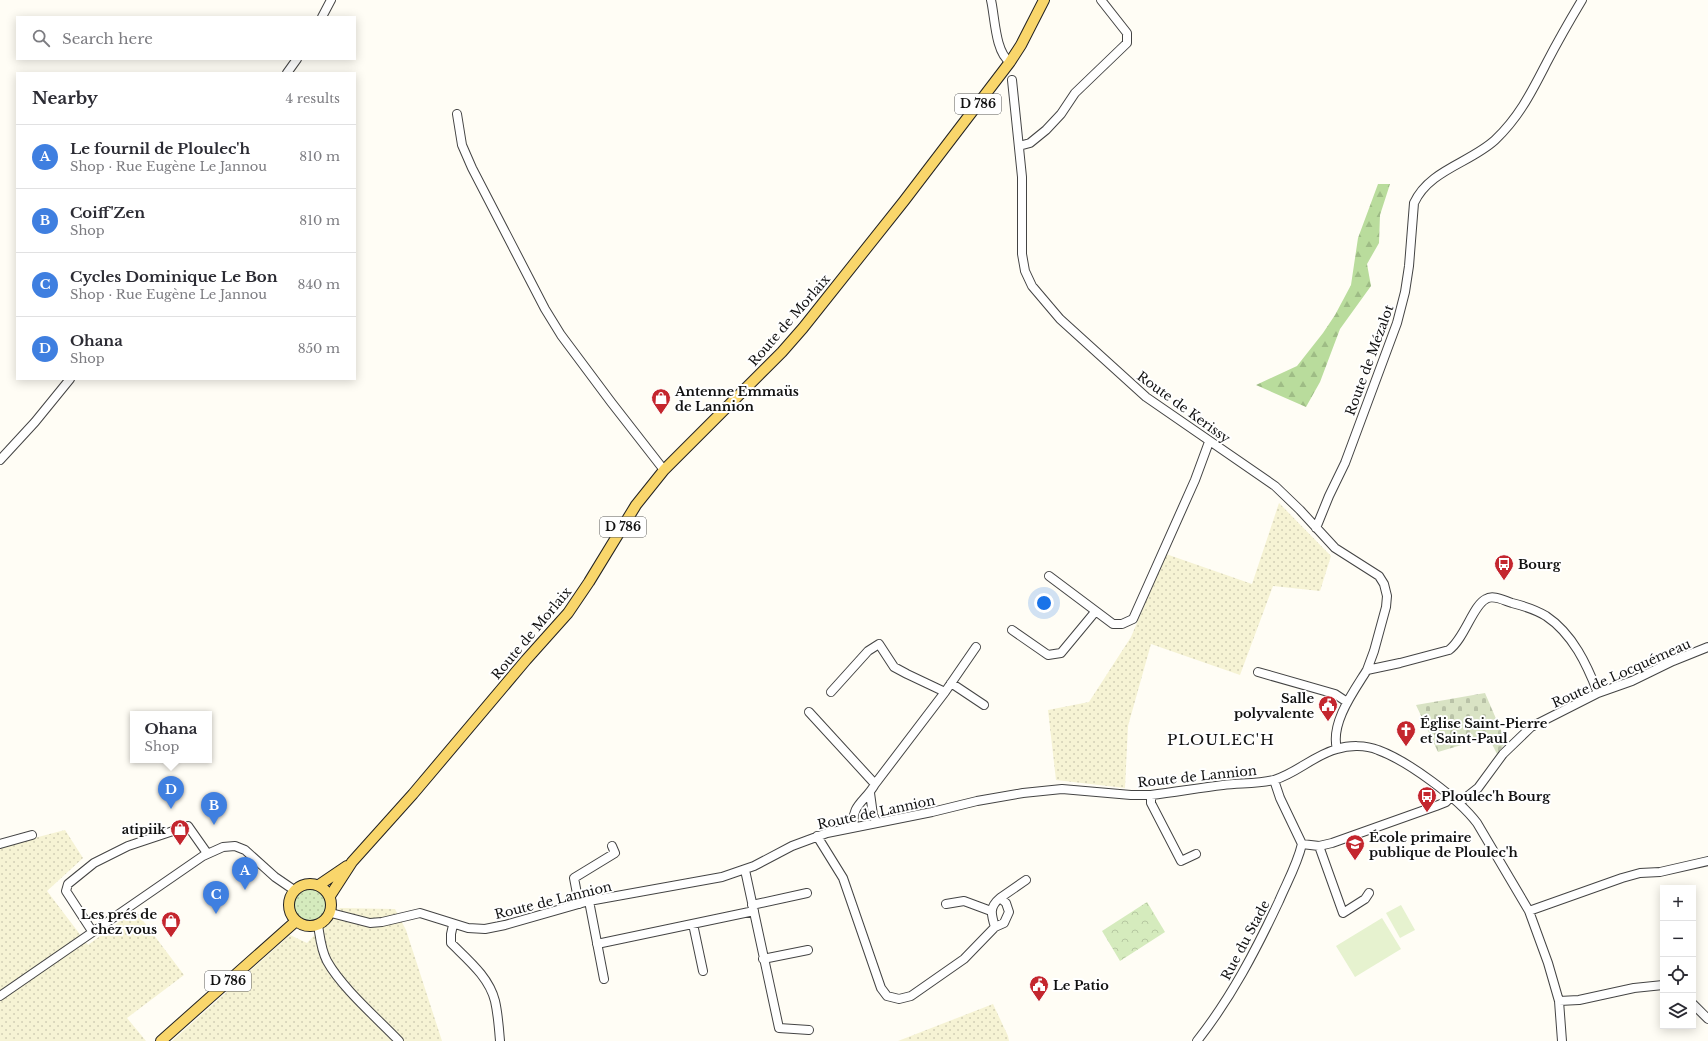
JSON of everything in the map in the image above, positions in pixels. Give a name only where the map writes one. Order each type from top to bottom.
[{"type":"main road","name":"Route de Morlaix","points":[[330,896],[352,862],[413,794],[526,660],[568,613],[589,582],[636,505],[664,470],[782,352],[803,328],[904,201],[1010,62],[1021,45],[1044,0]]},
{"type":"main road","name":"Route de Morlaix","points":[[319,885],[352,862]]},
{"type":"main road","points":[[306,884],[319,885],[326,890],[330,896],[332,904],[331,912],[328,918],[318,926],[310,927],[302,925],[296,921],[291,914],[289,906],[290,898],[294,890],[306,884]]},
{"type":"main road","name":"D 786","points":[[161,1041],[296,921]]},
{"type":"street","points":[[323,16],[332,0]]},
{"type":"street","points":[[991,0],[998,42],[1006,59],[1010,62]]},
{"type":"street","points":[[1020,146],[1030,142],[1046,130],[1061,114],[1075,93],[1127,43],[1127,33],[1100,0]]},
{"type":"street","name":"Route de Mézalot","points":[[1316,528],[1345,463],[1397,323],[1405,292],[1409,266],[1414,203],[1418,193],[1429,182],[1494,141],[1520,112],[1582,0]]},
{"type":"street","points":[[288,72],[296,60]]},
{"type":"street","name":"Route de Kerissy","points":[[1012,80],[1022,177],[1022,254],[1024,271],[1032,286],[1060,319],[1146,396],[1209,442],[1276,486],[1335,548],[1375,573],[1384,584],[1387,596],[1386,607],[1374,651],[1367,670],[1347,702],[1337,728],[1336,748]]},
{"type":"street","points":[[457,114],[462,145],[472,168],[545,309],[577,357],[664,470]]},
{"type":"street","points":[[0,460],[35,422],[69,380]]},
{"type":"street","points":[[1049,576],[1113,624],[1122,624],[1133,619],[1195,480],[1209,442]]},
{"type":"street","points":[[1367,670],[1449,650],[1456,645],[1479,605],[1486,599],[1492,597],[1546,616],[1560,628],[1572,642],[1586,663],[1598,693]]},
{"type":"street","points":[[1012,630],[1048,655],[1061,652],[1095,612]]},
{"type":"street","points":[[831,692],[868,651],[879,644],[894,667],[945,692]]},
{"type":"street","points":[[854,827],[854,810],[870,793],[875,784],[945,692],[976,647]]},
{"type":"street","name":"Route de Locquémeau","points":[[1459,803],[1478,788],[1502,754],[1531,727],[1598,693],[1632,681],[1673,661],[1708,647]]},
{"type":"street","points":[[1258,672],[1335,694],[1347,702]]},
{"type":"street","points":[[951,683],[984,705]]},
{"type":"street","points":[[809,712],[875,784]]},
{"type":"street","points":[[1336,748],[1350,746],[1378,750],[1415,770],[1467,810],[1477,823],[1529,911],[1548,963],[1558,1001],[1562,1041]]},
{"type":"street","name":"Route de Lannion","points":[[331,912],[370,923],[382,922],[420,913],[454,925],[484,929],[505,925],[589,901],[722,877],[745,870],[792,846],[817,836],[854,827],[932,812],[977,801],[1044,791],[1068,790],[1131,795],[1151,795],[1274,780],[1294,772],[1336,748]]},
{"type":"street","points":[[1274,780],[1280,798],[1302,844],[1319,846],[1409,817],[1446,802],[1451,797]]},
{"type":"street","points":[[870,793],[877,823]]},
{"type":"street","points":[[1151,795],[1151,803],[1181,862],[1196,854]]},
{"type":"street","points":[[92,931],[66,891],[68,884],[94,863],[128,846],[188,826],[207,854]]},
{"type":"street","points":[[0,844],[32,835]]},
{"type":"street","points":[[817,836],[843,878],[881,988],[887,996],[899,999],[911,996],[964,959],[995,927],[1004,923],[1009,912],[1006,903],[1000,898]]},
{"type":"street","name":"Rue du Stade","points":[[1197,1041],[1223,1005],[1259,943],[1297,864],[1302,844]]},
{"type":"street","points":[[0,996],[92,931],[207,854],[223,847],[235,846],[244,850],[294,890]]},
{"type":"street","points":[[579,904],[574,878],[616,853],[612,846]]},
{"type":"street","points":[[1319,846],[1343,913],[1365,899],[1369,893]]},
{"type":"street","points":[[1529,911],[1622,878],[1640,873],[1660,872],[1708,861]]},
{"type":"street","points":[[745,870],[779,1028],[809,1030]]},
{"type":"street","points":[[995,927],[991,911],[994,903],[1026,880]]},
{"type":"street","points":[[597,944],[692,924],[807,893]]},
{"type":"street","points":[[589,901],[604,979]]},
{"type":"street","points":[[946,904],[964,901],[991,911]]},
{"type":"street","points":[[692,924],[702,972]]},
{"type":"street","points":[[454,925],[451,934],[451,943],[479,971],[487,982],[495,1000],[500,1041]]},
{"type":"street","points":[[318,926],[327,961],[339,978],[399,1041]]},
{"type":"street","points":[[763,959],[808,950]]},
{"type":"street","points":[[1558,1001],[1579,1000],[1634,988],[1660,985]]},
{"type":"street","points":[[1696,1007],[1708,1019]]},
{"type":"shaded area","points":[[1279,503],[1331,556],[1320,591],[1273,586],[1240,675],[1151,644],[1128,726],[1125,788],[1056,780],[1048,710],[1089,702],[1131,637],[1166,554],[1252,584]]},
{"type":"shaded area","points":[[65,830],[83,858],[47,891],[88,945],[135,910],[184,975],[127,1018],[146,1041],[0,1041],[0,847]]},
{"type":"shaded area","points":[[340,908],[395,909],[406,930],[442,1041],[172,1041],[290,935],[307,943]]},
{"type":"shaded area","points":[[993,1004],[1009,1041],[898,1041]]},
{"type":"green space","points":[[1378,184],[1390,184],[1380,215],[1379,243],[1367,264],[1371,286],[1340,329],[1320,382],[1306,407],[1256,385],[1297,366],[1335,315],[1351,285],[1358,238]]},
{"type":"green space","points":[[1485,693],[1506,742],[1497,754],[1490,740],[1485,738],[1438,752],[1416,705]]},
{"type":"green space","points":[[309,887],[322,892],[327,905],[322,918],[309,923],[296,918],[291,905],[296,892]]},
{"type":"green space","points":[[1147,902],[1165,932],[1120,961],[1102,931]]},
{"type":"green space","points":[[1401,905],[1415,930],[1400,938],[1386,913]]},
{"type":"green space","points":[[1382,918],[1401,949],[1355,977],[1336,946]]},
{"type":"place","name":"Antenne Emmaüs de Lannion","points":[[661,415]]},
{"type":"place","name":"Bourg","points":[[1504,581]]},
{"type":"place","name":"Salle polyvalente","points":[[1328,722]]},
{"type":"place","name":"Église Saint-Pierre et Saint-Paul","points":[[1406,747]]},
{"type":"place","name":"Ohana","points":[[171,809]]},
{"type":"place","name":"Ploulec'h Bourg","points":[[1427,813]]},
{"type":"place","name":"Coiff'Zen","points":[[214,825]]},
{"type":"place","name":"atipiik","points":[[180,846]]},
{"type":"place","name":"École primaire publique de Ploulec'h","points":[[1355,861]]},
{"type":"place","name":"Le fournil de Ploulec'h","points":[[245,890]]},
{"type":"place","name":"Cycles Dominique Le Bon","points":[[216,914]]},
{"type":"place","name":"Les prés de chez vous","points":[[171,938]]},
{"type":"place","name":"Le Patio","points":[[1039,1002]]},
{"type":"district","name":"PLOULEC'H","points":[[1221,740]]}]
